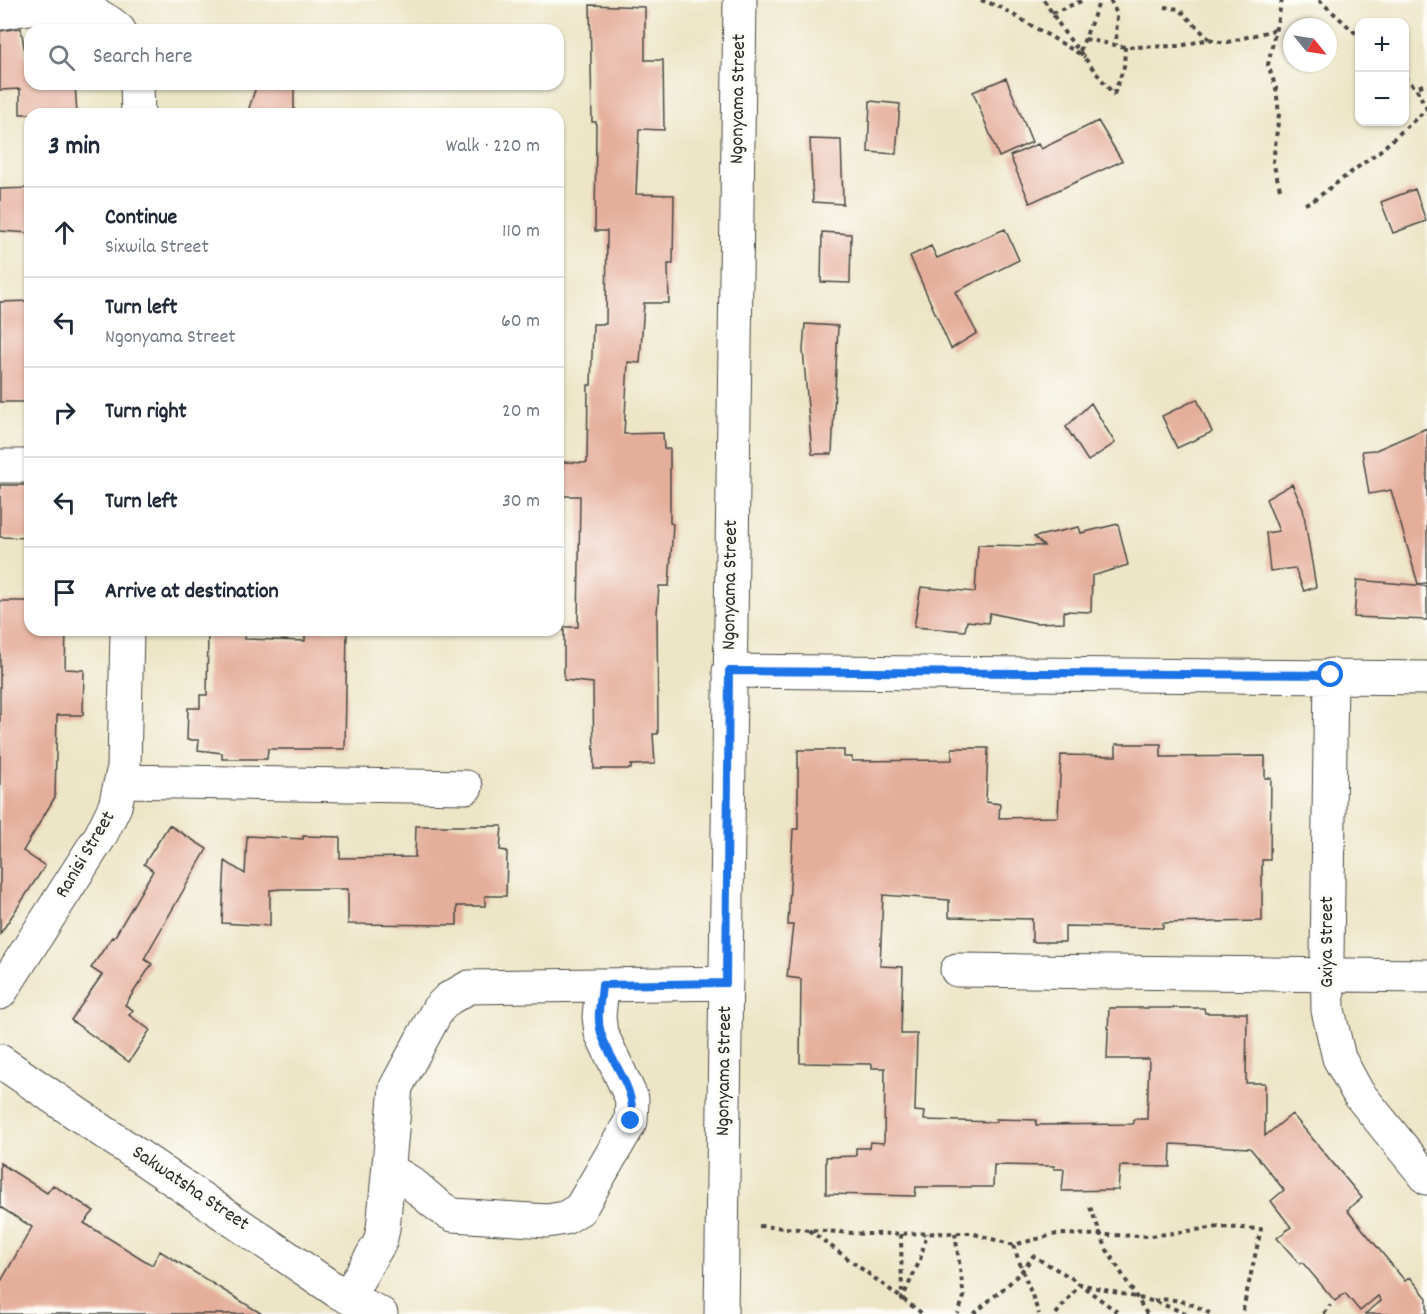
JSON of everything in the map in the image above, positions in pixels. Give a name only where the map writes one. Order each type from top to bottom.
[{"type":"street","name":"Ngonyama Street","points":[[721,1314],[740,0]]},
{"type":"street","points":[[0,13],[49,3],[79,3],[102,14],[113,24]]},
{"type":"street","points":[[137,90],[138,108]]},
{"type":"street","points":[[0,465],[24,466]]},
{"type":"street","name":"Ranisi Street","points":[[0,993],[101,835],[115,806],[124,767],[127,636]]},
{"type":"street","points":[[729,671],[1331,675],[1427,678]]},
{"type":"street","name":"Gxiya Street","points":[[1331,675],[1328,1010],[1339,1058],[1358,1093],[1427,1178]]},
{"type":"street","points":[[121,781],[466,787]]},
{"type":"street","points":[[957,969],[1427,976]]},
{"type":"street","points":[[348,1297],[380,1242],[389,1172],[392,1108],[396,1087],[438,1009],[448,999],[469,987],[726,983]]},
{"type":"street","points":[[389,1172],[404,1176],[441,1209],[453,1215],[548,1221],[565,1218],[580,1209],[631,1121],[634,1110],[632,1099],[601,1033],[599,1017],[602,985]]},
{"type":"street","name":"Sakwatsha Street","points":[[0,1061],[348,1297],[381,1314]]},
{"type":"path","points":[[981,0],[1000,7],[1085,57]]},
{"type":"path","points":[[1044,0],[1114,95],[1124,67],[1125,47]]},
{"type":"path","points":[[1052,13],[1084,0]]},
{"type":"path","points":[[1080,51],[1100,0]]},
{"type":"path","points":[[1110,0],[1117,14],[1116,45]]},
{"type":"path","points":[[1280,189],[1273,162],[1279,114],[1276,88],[1268,65],[1282,0]]},
{"type":"path","points":[[1319,0],[1355,33]]},
{"type":"path","points":[[1164,7],[1179,9],[1209,39]]},
{"type":"path","points":[[1086,39],[1125,47],[1180,46],[1209,39],[1224,43],[1274,30]]},
{"type":"path","points":[[1305,204],[1314,200],[1382,150],[1427,109],[1416,88],[1409,82]]},
{"type":"path","points":[[1416,88],[1427,82]]},
{"type":"path","points":[[1090,1207],[1119,1273],[1148,1314]]},
{"type":"path","points":[[722,1224],[901,1234],[971,1233],[1013,1245],[1057,1234],[1151,1236],[1218,1227],[1261,1229],[1242,1314]]},
{"type":"path","points":[[808,1230],[923,1314]]},
{"type":"path","points":[[902,1299],[920,1260],[927,1233]]},
{"type":"path","points":[[955,1233],[964,1297],[957,1314]]},
{"type":"path","points":[[901,1234],[902,1299]]},
{"type":"path","points":[[1013,1245],[1039,1314]]},
{"type":"path","points":[[974,1314],[1002,1287],[1024,1272],[1033,1256],[1080,1284],[1120,1314]]},
{"type":"path","points":[[1080,1284],[1153,1301],[1188,1314]]},
{"type":"path","points":[[1056,1314],[1080,1284]]},
{"type":"path","points":[[1153,1301],[1167,1298],[1187,1302],[1211,1314]]},
{"type":"path","points":[[1324,1314],[1330,1305]]},
{"type":"building","points":[[590,5],[645,7],[645,60],[663,60],[664,130],[639,129],[636,194],[674,195],[673,264],[668,264],[669,303],[644,303],[640,363],[628,362],[624,434],[663,433],[664,449],[670,449],[670,523],[673,524],[669,586],[659,586],[657,614],[658,734],[653,734],[655,764],[631,765],[631,769],[594,769],[593,683],[564,680],[564,627],[578,627],[580,496],[564,496],[564,462],[587,463],[588,385],[591,385],[593,324],[606,324],[607,231],[595,231],[596,122],[592,122]]},
{"type":"building","points":[[21,28],[24,47],[24,90],[75,90],[77,108],[24,108],[24,114],[20,114],[20,89],[0,90],[0,31]]},
{"type":"building","points":[[1006,78],[1032,142],[999,157],[973,92]]},
{"type":"building","points":[[255,90],[294,90],[294,108],[249,108]]},
{"type":"building","points":[[870,101],[900,104],[896,154],[868,152]]},
{"type":"building","points":[[1098,121],[1122,161],[1030,203],[1010,156],[1038,144],[1041,149]]},
{"type":"building","points":[[810,139],[841,140],[843,204],[813,202]]},
{"type":"building","points":[[24,188],[24,233],[0,231],[0,189]]},
{"type":"building","points":[[1415,189],[1426,221],[1393,233],[1381,202]]},
{"type":"building","points":[[1005,229],[1019,260],[955,292],[977,333],[951,349],[910,256],[931,246],[937,258]]},
{"type":"building","points":[[822,232],[851,234],[850,283],[821,282]]},
{"type":"building","points":[[24,301],[24,402],[0,402],[0,302]]},
{"type":"building","points":[[805,324],[838,326],[832,454],[812,454],[803,350]]},
{"type":"building","points":[[1197,399],[1212,432],[1177,448],[1162,416]]},
{"type":"building","points":[[1091,403],[1115,443],[1088,461],[1066,427]]},
{"type":"building","points":[[1427,428],[1427,583],[1418,584],[1391,490],[1369,494],[1362,451],[1376,450]]},
{"type":"building","points":[[1292,484],[1303,509],[1316,587],[1304,591],[1295,568],[1270,571],[1266,533],[1279,531],[1266,499]]},
{"type":"building","points":[[0,485],[24,485],[24,538],[0,537]]},
{"type":"building","points":[[1118,524],[1128,565],[1092,576],[1091,612],[1064,611],[1064,622],[1036,623],[990,613],[988,623],[967,621],[965,631],[914,627],[921,587],[975,592],[978,545],[1044,546],[1034,537],[1079,527],[1081,533]]},
{"type":"building","points":[[1357,580],[1427,586],[1427,620],[1354,617]]},
{"type":"building","points":[[0,601],[24,601],[24,636],[66,636],[65,669],[84,670],[83,715],[57,715],[55,797],[23,851],[45,866],[0,934]]},
{"type":"building","points":[[208,636],[245,636],[245,639],[305,641],[305,636],[347,636],[345,749],[268,749],[267,759],[222,759],[222,753],[198,750],[199,740],[187,740],[188,708],[200,708],[200,695],[207,695]]},
{"type":"building","points":[[1116,744],[1161,744],[1161,757],[1265,756],[1265,778],[1271,778],[1270,860],[1262,860],[1262,921],[1163,923],[1163,928],[1065,926],[1065,942],[1032,942],[1032,919],[949,917],[949,900],[883,895],[880,966],[903,967],[901,1034],[917,1034],[915,1111],[925,1112],[924,1120],[996,1122],[996,1119],[1036,1120],[1036,1125],[1133,1124],[1134,1119],[1147,1119],[1149,1059],[1107,1059],[1109,1008],[1204,1008],[1205,1013],[1247,1013],[1246,1083],[1265,1083],[1265,1136],[1292,1114],[1362,1198],[1347,1210],[1405,1281],[1410,1277],[1427,1298],[1427,1314],[1365,1314],[1381,1301],[1378,1296],[1360,1311],[1345,1293],[1335,1301],[1302,1262],[1300,1264],[1277,1238],[1291,1227],[1271,1201],[1284,1190],[1250,1148],[1171,1144],[1170,1167],[1120,1166],[1118,1190],[1062,1191],[1064,1169],[1054,1169],[1054,1166],[994,1165],[993,1187],[916,1187],[915,1196],[826,1194],[826,1157],[856,1156],[856,1148],[869,1148],[870,1142],[884,1143],[885,1068],[872,1068],[872,1064],[800,1063],[801,979],[787,977],[793,925],[788,925],[793,829],[798,829],[798,750],[844,750],[844,757],[852,757],[852,761],[952,760],[952,748],[988,748],[986,802],[1000,804],[999,818],[1058,817],[1061,755],[1116,756]]},
{"type":"building","points":[[169,825],[207,849],[144,959],[152,964],[125,1005],[133,1010],[129,1015],[150,1030],[129,1062],[71,1020],[102,975],[91,968],[112,937],[114,938],[153,871],[144,864]]},
{"type":"building","points":[[416,826],[502,826],[500,850],[507,851],[506,896],[485,896],[485,906],[457,906],[457,925],[348,924],[348,889],[270,890],[270,926],[222,923],[225,861],[245,874],[247,836],[303,839],[303,836],[340,837],[340,858],[415,857]]},
{"type":"building","points":[[0,1163],[47,1193],[53,1185],[94,1211],[84,1223],[152,1265],[160,1251],[262,1314],[0,1314],[0,1283],[32,1227],[0,1207]]},
{"type":"route","points":[[631,1121],[634,1110],[632,1099],[601,1033],[599,1017],[602,985],[726,983],[729,671],[1331,675]]}]
